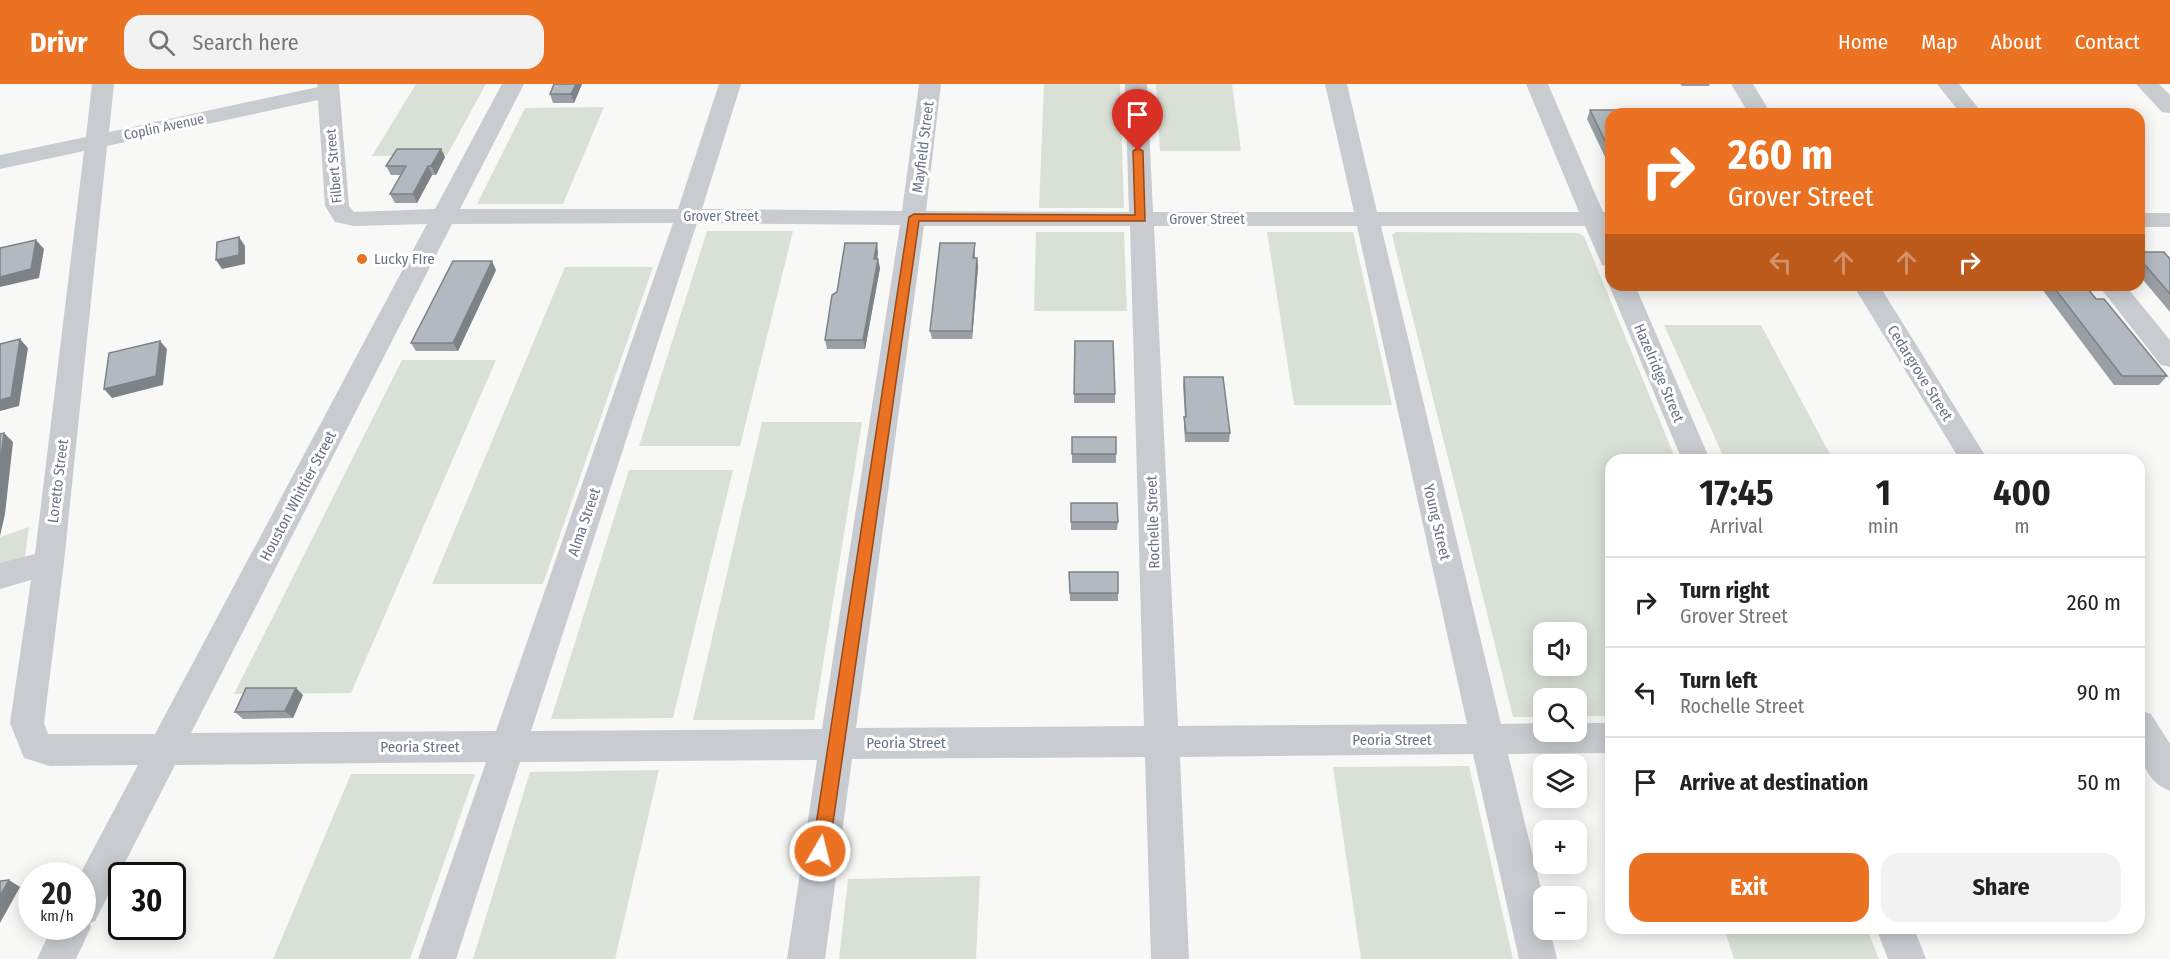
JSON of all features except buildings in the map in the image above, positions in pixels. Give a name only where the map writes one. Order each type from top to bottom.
[{"type":"street","name":"Loretto Street","points":[[104,84],[27,723],[36,747],[50,750],[165,748]]},
{"type":"street","name":"Houston Whittier Street","points":[[96,881],[513,84]]},
{"type":"street","name":"Alma Street","points":[[437,959],[507,746],[688,216],[730,84]]},
{"type":"street","name":"Mayfield Street","points":[[806,959],[835,744],[914,217],[930,84]]},
{"type":"street","name":"Rochelle Street","points":[[1136,84],[1170,959]]},
{"type":"street","name":"Young Street","points":[[1336,84],[1538,959]]},
{"type":"street","points":[[1537,84],[1603,219]]},
{"type":"street","points":[[1742,84],[1756,108]]},
{"type":"street","points":[[1947,84],[1967,108]]},
{"type":"street","points":[[2147,84],[2170,107]]},
{"type":"street","name":"Coplin Avenue","points":[[0,162],[328,88]]},
{"type":"street","name":"Filbert Street","points":[[328,88],[337,206],[340,214],[343,217],[354,219],[444,217]]},
{"type":"street","name":"Grover Street","points":[[444,217],[1603,219]]},
{"type":"street","points":[[2145,220],[2170,220]]},
{"type":"street","name":"Hazelridge Street","points":[[1625,291],[1693,454]]},
{"type":"street","name":"Cedargrove Street","points":[[1870,291],[1970,454]]},
{"type":"street","points":[[2116,291],[2170,358]]},
{"type":"street","points":[[0,576],[48,562]]},
{"type":"street","points":[[2148,732],[2170,775]]},
{"type":"street","name":"Peoria Street","points":[[165,748],[1605,738]]},
{"type":"street","points":[[1897,934],[1908,959]]},
{"type":"street","points":[[56,959],[66,940]]},
{"type":"shaded area","points":[[416,84],[486,84],[447,155],[372,156]]},
{"type":"shaded area","points":[[1044,84],[1120,84],[1124,208],[1039,208]]},
{"type":"shaded area","points":[[1156,84],[1232,84],[1241,151],[1160,151]]},
{"type":"shaded area","points":[[604,107],[563,204],[477,204],[525,108]]},
{"type":"shaded area","points":[[707,231],[793,231],[740,446],[639,446]]},
{"type":"shaded area","points":[[1036,232],[1124,232],[1127,311],[1034,311]]},
{"type":"shaded area","points":[[1267,232],[1353,232],[1392,405],[1294,405]]},
{"type":"shaded area","points":[[1396,232],[1578,233],[1584,236],[1674,454],[1605,454],[1605,716],[1587,716],[1587,688],[1533,688],[1533,717],[1513,717],[1392,235]]},
{"type":"shaded area","points":[[565,267],[653,267],[543,584],[432,584]]},
{"type":"shaded area","points":[[1664,325],[1761,325],[1830,454],[1722,454]]},
{"type":"shaded area","points":[[402,360],[496,360],[351,693],[234,694]]},
{"type":"shaded area","points":[[762,422],[862,422],[814,720],[693,720]]},
{"type":"shaded area","points":[[629,470],[733,470],[673,718],[551,719]]},
{"type":"shaded area","points":[[29,527],[25,557],[0,565],[0,537]]},
{"type":"shaded area","points":[[1469,766],[1513,959],[1361,959],[1333,767]]},
{"type":"shaded area","points":[[659,770],[615,959],[473,959],[530,772]]},
{"type":"shaded area","points":[[351,774],[475,774],[410,959],[273,959]]},
{"type":"shaded area","points":[[980,876],[976,959],[839,959],[848,879]]},
{"type":"shaded area","points":[[1726,934],[1869,934],[1879,959],[1734,959]]},
{"type":"place","name":"Lucky FIre","points":[[362,259]]},
{"type":"route","points":[[820,851],[914,217],[1141,219],[1138,151]]}]
